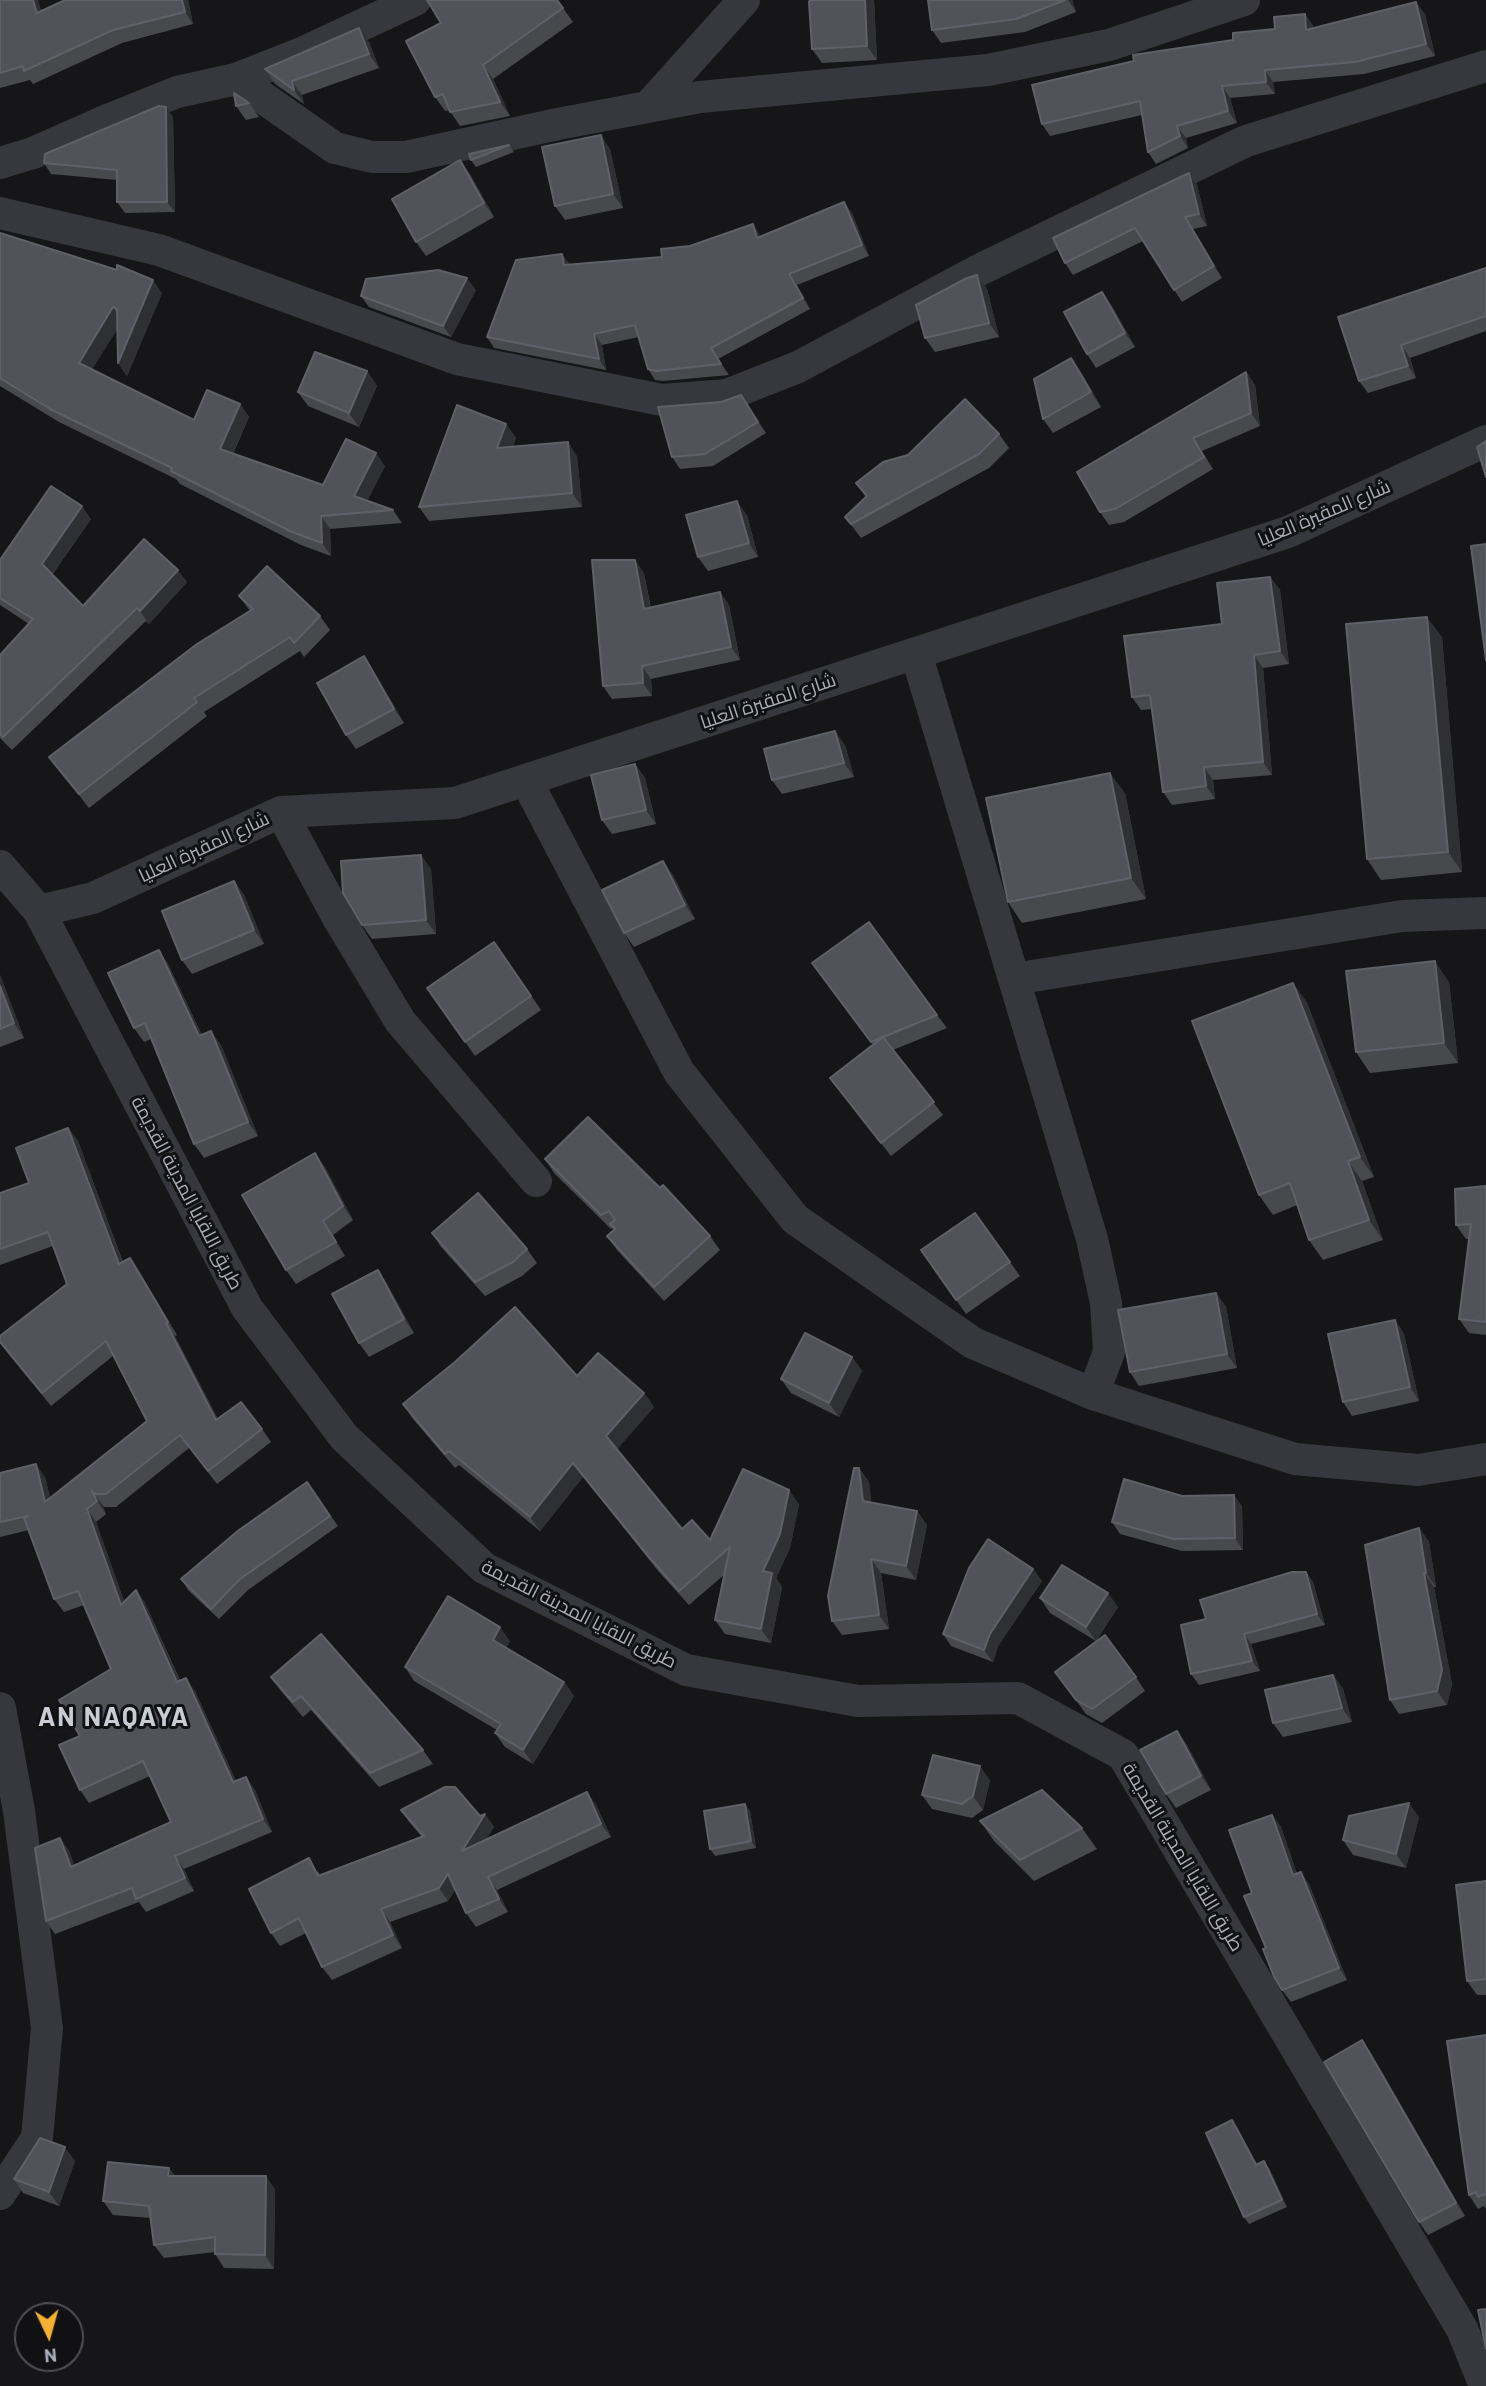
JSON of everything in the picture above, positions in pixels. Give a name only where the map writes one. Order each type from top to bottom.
[{"type":"street","points":[[0,163],[33,153],[177,92],[236,79],[302,53],[415,0]]},
{"type":"street","points":[[648,107],[744,0]]},
{"type":"street","points":[[236,79],[335,148],[372,156],[406,157],[700,97],[988,70],[1109,46],[1244,0]]},
{"type":"street","points":[[0,213],[159,250],[457,359],[662,400],[727,395],[798,367],[977,271],[1245,141],[1486,66]]},
{"type":"street","name":"شارع المقبرة العليا","points":[[39,911],[93,898],[281,812],[454,803],[526,780],[1287,532],[1486,442]]},
{"type":"street","points":[[916,653],[1092,1239],[1105,1303],[1108,1352],[1093,1394]]},
{"type":"street","points":[[526,780],[679,1072],[795,1219],[973,1343],[1093,1394],[1294,1459],[1418,1470],[1486,1459]]},
{"type":"street","points":[[281,812],[337,916],[400,1021],[536,1181]]},
{"type":"street","name":"طريق اللقايا المدينة القديمة","points":[[0,866],[39,911],[247,1308],[344,1437],[484,1568],[686,1670],[858,1701],[1018,1698],[1123,1755],[1462,2329],[1485,2386]]},
{"type":"street","points":[[1014,979],[1402,916],[1486,913]]},
{"type":"street","points":[[0,1708],[19,1811],[47,2028],[37,2138],[0,2194]]},
{"type":"building","points":[[0,0],[33,0],[37,13],[65,0],[182,0],[185,12],[113,30],[24,71],[23,66],[0,73]]},
{"type":"building","points":[[427,0],[557,0],[563,8],[483,65],[500,102],[450,112],[443,94],[435,97],[406,41],[441,23]]},
{"type":"building","points":[[810,0],[865,0],[867,46],[812,49]]},
{"type":"building","points":[[928,0],[1065,0],[1016,19],[932,30]]},
{"type":"building","points":[[1416,2],[1426,44],[1355,62],[1265,70],[1266,82],[1222,86],[1228,111],[1177,126],[1180,136],[1148,152],[1140,101],[1042,124],[1032,85],[1134,61],[1133,55],[1233,40],[1233,33],[1275,29],[1274,17],[1305,14],[1306,30]]},
{"type":"building","points":[[359,28],[369,54],[292,81],[294,90],[265,69]]},
{"type":"building","points":[[234,93],[249,103],[236,106]]},
{"type":"building","points":[[159,106],[166,107],[167,202],[117,202],[117,170],[44,163],[45,154]]},
{"type":"building","points":[[601,135],[613,194],[555,206],[542,147]]},
{"type":"building","points":[[509,145],[471,160],[469,154]]},
{"type":"building","points":[[460,160],[484,203],[416,242],[392,199]]},
{"type":"building","points":[[1189,173],[1199,214],[1185,217],[1214,266],[1174,290],[1135,228],[1065,263],[1053,238]]},
{"type":"building","points":[[844,202],[862,245],[789,274],[803,298],[711,348],[721,364],[656,371],[648,369],[635,325],[594,334],[599,359],[487,337],[516,260],[562,254],[564,265],[662,257],[661,249],[690,246],[753,224],[757,238]]},
{"type":"building","points":[[0,233],[117,270],[117,265],[153,280],[118,363],[117,309],[113,307],[79,363],[194,420],[207,390],[240,404],[220,449],[323,485],[346,439],[376,453],[354,496],[393,510],[321,516],[322,543],[292,532],[171,471],[172,468],[50,409],[0,378]]},
{"type":"building","points":[[1486,268],[1486,316],[1401,345],[1408,366],[1359,381],[1338,317]]},
{"type":"building","points":[[438,270],[467,278],[443,326],[361,296],[366,279]]},
{"type":"building","points":[[977,275],[989,323],[925,338],[916,305]]},
{"type":"building","points":[[1102,292],[1125,333],[1087,354],[1064,312]]},
{"type":"building","points":[[315,352],[367,371],[349,413],[298,392]]},
{"type":"building","points":[[1071,358],[1091,392],[1043,419],[1034,379]]},
{"type":"building","points":[[1246,372],[1251,413],[1193,438],[1204,457],[1115,509],[1100,512],[1077,472]]},
{"type":"building","points":[[741,395],[758,422],[705,454],[672,457],[658,407],[721,402]]},
{"type":"building","points":[[965,399],[999,434],[979,454],[851,524],[845,517],[867,496],[856,483],[883,462],[908,455]]},
{"type":"building","points":[[457,405],[506,424],[497,448],[568,442],[572,493],[419,507]]},
{"type":"building","points":[[1486,441],[1486,477],[1477,447]]},
{"type":"building","points":[[51,486],[82,506],[42,564],[83,606],[144,539],[178,570],[140,611],[137,608],[3,737],[0,734],[0,655],[33,619],[0,598],[0,560]]},
{"type":"building","points":[[737,501],[749,543],[698,557],[686,515]]},
{"type":"building","points":[[1486,544],[1486,660],[1471,546]]},
{"type":"building","points":[[592,560],[635,560],[644,609],[720,592],[731,647],[642,666],[643,683],[603,686]]},
{"type":"building","points":[[267,566],[320,616],[294,643],[290,637],[194,698],[197,702],[79,794],[49,757],[197,644],[253,609],[239,596]]},
{"type":"building","points":[[1270,577],[1280,651],[1254,655],[1263,762],[1204,767],[1206,786],[1163,792],[1150,695],[1132,697],[1124,636],[1222,624],[1217,583]]},
{"type":"building","points":[[1427,617],[1448,852],[1367,859],[1346,624]]},
{"type":"building","points":[[364,656],[394,709],[346,735],[317,683]]},
{"type":"building","points":[[835,731],[844,763],[772,780],[764,749]]},
{"type":"building","points":[[635,764],[646,810],[602,820],[591,775]]},
{"type":"building","points":[[1110,773],[1131,878],[1008,902],[986,798]]},
{"type":"building","points":[[421,855],[426,920],[362,925],[343,893],[341,861]]},
{"type":"building","points":[[663,861],[685,905],[624,933],[602,890]]},
{"type":"building","points":[[234,881],[254,930],[182,960],[162,911]]},
{"type":"building","points":[[869,922],[937,1015],[871,1042],[812,963]]},
{"type":"building","points":[[494,942],[531,996],[465,1042],[427,988]]},
{"type":"building","points":[[159,950],[199,1036],[211,1031],[248,1122],[194,1144],[145,1023],[134,1028],[108,973]]},
{"type":"building","points":[[1435,961],[1444,1043],[1356,1052],[1346,971]]},
{"type":"building","points":[[1293,983],[1360,1157],[1348,1161],[1369,1220],[1309,1240],[1290,1183],[1259,1195],[1192,1021]]},
{"type":"building","points":[[0,986],[14,1023],[0,1029]]},
{"type":"building","points":[[883,1037],[934,1102],[881,1143],[830,1078]]},
{"type":"building","points":[[588,1117],[660,1188],[663,1185],[710,1236],[654,1287],[607,1236],[615,1229],[610,1224],[615,1220],[609,1211],[601,1215],[545,1159]]},
{"type":"building","points":[[68,1128],[119,1264],[130,1258],[168,1322],[166,1323],[216,1420],[241,1402],[262,1429],[208,1471],[180,1435],[106,1494],[95,1494],[92,1491],[97,1501],[87,1509],[121,1605],[136,1590],[177,1682],[186,1678],[233,1782],[246,1777],[263,1819],[175,1856],[185,1878],[136,1899],[132,1888],[46,1921],[35,1848],[60,1838],[71,1867],[171,1822],[143,1761],[80,1790],[59,1745],[80,1736],[59,1700],[111,1669],[78,1591],[54,1599],[24,1518],[28,1516],[0,1522],[0,1473],[36,1464],[45,1502],[147,1421],[106,1341],[42,1393],[0,1342],[0,1336],[67,1284],[48,1232],[0,1249],[0,1193],[29,1183],[16,1148]]},
{"type":"building","points":[[315,1153],[343,1206],[323,1221],[336,1242],[286,1270],[242,1195]]},
{"type":"building","points":[[1486,1186],[1486,1322],[1459,1319],[1471,1224],[1456,1225],[1455,1189]]},
{"type":"building","points":[[478,1193],[527,1249],[513,1262],[475,1282],[432,1233]]},
{"type":"building","points":[[975,1213],[1010,1262],[956,1300],[921,1250]]},
{"type":"building","points":[[378,1270],[404,1319],[359,1343],[332,1294]]},
{"type":"building","points":[[1216,1293],[1227,1354],[1130,1372],[1118,1310]]},
{"type":"building","points":[[515,1307],[577,1376],[598,1353],[644,1393],[606,1436],[682,1529],[692,1520],[710,1540],[743,1469],[789,1490],[780,1534],[763,1571],[772,1573],[761,1629],[715,1620],[730,1547],[679,1591],[573,1463],[530,1517],[449,1451],[445,1454],[403,1404],[455,1362]]},
{"type":"building","points":[[1395,1320],[1410,1387],[1343,1402],[1328,1334]]},
{"type":"building","points":[[805,1333],[852,1357],[829,1403],[781,1379]]},
{"type":"building","points":[[854,1468],[859,1468],[863,1501],[917,1511],[906,1566],[871,1559],[879,1615],[832,1621],[828,1596]]},
{"type":"building","points":[[1124,1479],[1182,1496],[1234,1495],[1235,1538],[1174,1539],[1112,1522]]},
{"type":"building","points":[[307,1482],[330,1516],[240,1579],[211,1609],[181,1579],[239,1530]]},
{"type":"building","points":[[1419,1528],[1424,1573],[1442,1670],[1437,1691],[1390,1700],[1365,1545]]},
{"type":"building","points":[[988,1539],[1033,1569],[990,1634],[984,1650],[943,1634],[969,1568]]},
{"type":"building","points":[[1062,1565],[1108,1593],[1086,1627],[1040,1598]]},
{"type":"building","points":[[1292,1572],[1306,1572],[1317,1614],[1244,1634],[1252,1661],[1191,1674],[1181,1625],[1206,1619],[1200,1600]]},
{"type":"building","points":[[448,1596],[500,1627],[493,1640],[564,1682],[523,1750],[495,1733],[501,1724],[405,1667]]},
{"type":"building","points":[[321,1634],[423,1750],[370,1773],[301,1696],[293,1702],[271,1677]]},
{"type":"building","points":[[1105,1635],[1136,1677],[1092,1709],[1076,1700],[1055,1672]]},
{"type":"building","points":[[1333,1675],[1342,1708],[1273,1723],[1265,1690]]},
{"type":"building","points":[[1177,1731],[1201,1776],[1166,1794],[1140,1750]]},
{"type":"building","points":[[933,1755],[980,1766],[973,1796],[962,1804],[922,1795]]},
{"type":"building","points":[[445,1787],[455,1787],[480,1816],[485,1814],[462,1851],[587,1792],[601,1824],[488,1877],[499,1899],[466,1913],[448,1874],[439,1888],[381,1909],[393,1935],[322,1967],[299,1918],[271,1933],[249,1889],[309,1858],[318,1876],[424,1836],[401,1810]]},
{"type":"building","points":[[1042,1790],[1082,1828],[1020,1860],[980,1821]]},
{"type":"building","points":[[1409,1803],[1396,1854],[1343,1840],[1349,1816]]},
{"type":"building","points":[[745,1804],[751,1841],[710,1849],[704,1811]]},
{"type":"building","points":[[1272,1815],[1293,1875],[1301,1872],[1339,1968],[1282,1990],[1274,1977],[1263,1949],[1266,1948],[1244,1896],[1252,1893],[1229,1830]]},
{"type":"building","points":[[1486,1881],[1486,1979],[1467,1981],[1456,1885]]},
{"type":"building","points":[[1486,2035],[1486,2194],[1478,2197],[1476,2192],[1469,2195],[1447,2041]]},
{"type":"building","points":[[1362,2040],[1456,2203],[1419,2222],[1324,2062]]},
{"type":"building","points":[[1232,2120],[1256,2165],[1264,2161],[1282,2200],[1244,2217],[1206,2133]]},
{"type":"building","points":[[40,2138],[65,2147],[49,2192],[14,2179]]},
{"type":"building","points":[[108,2162],[169,2168],[168,2176],[266,2176],[265,2255],[215,2254],[215,2237],[154,2245],[149,2206],[103,2201]]},
{"type":"building","points":[[1486,2309],[1486,2349],[1478,2310]]},
{"type":"district","name":"AN NAQAYA","points":[[114,1717]]}]
